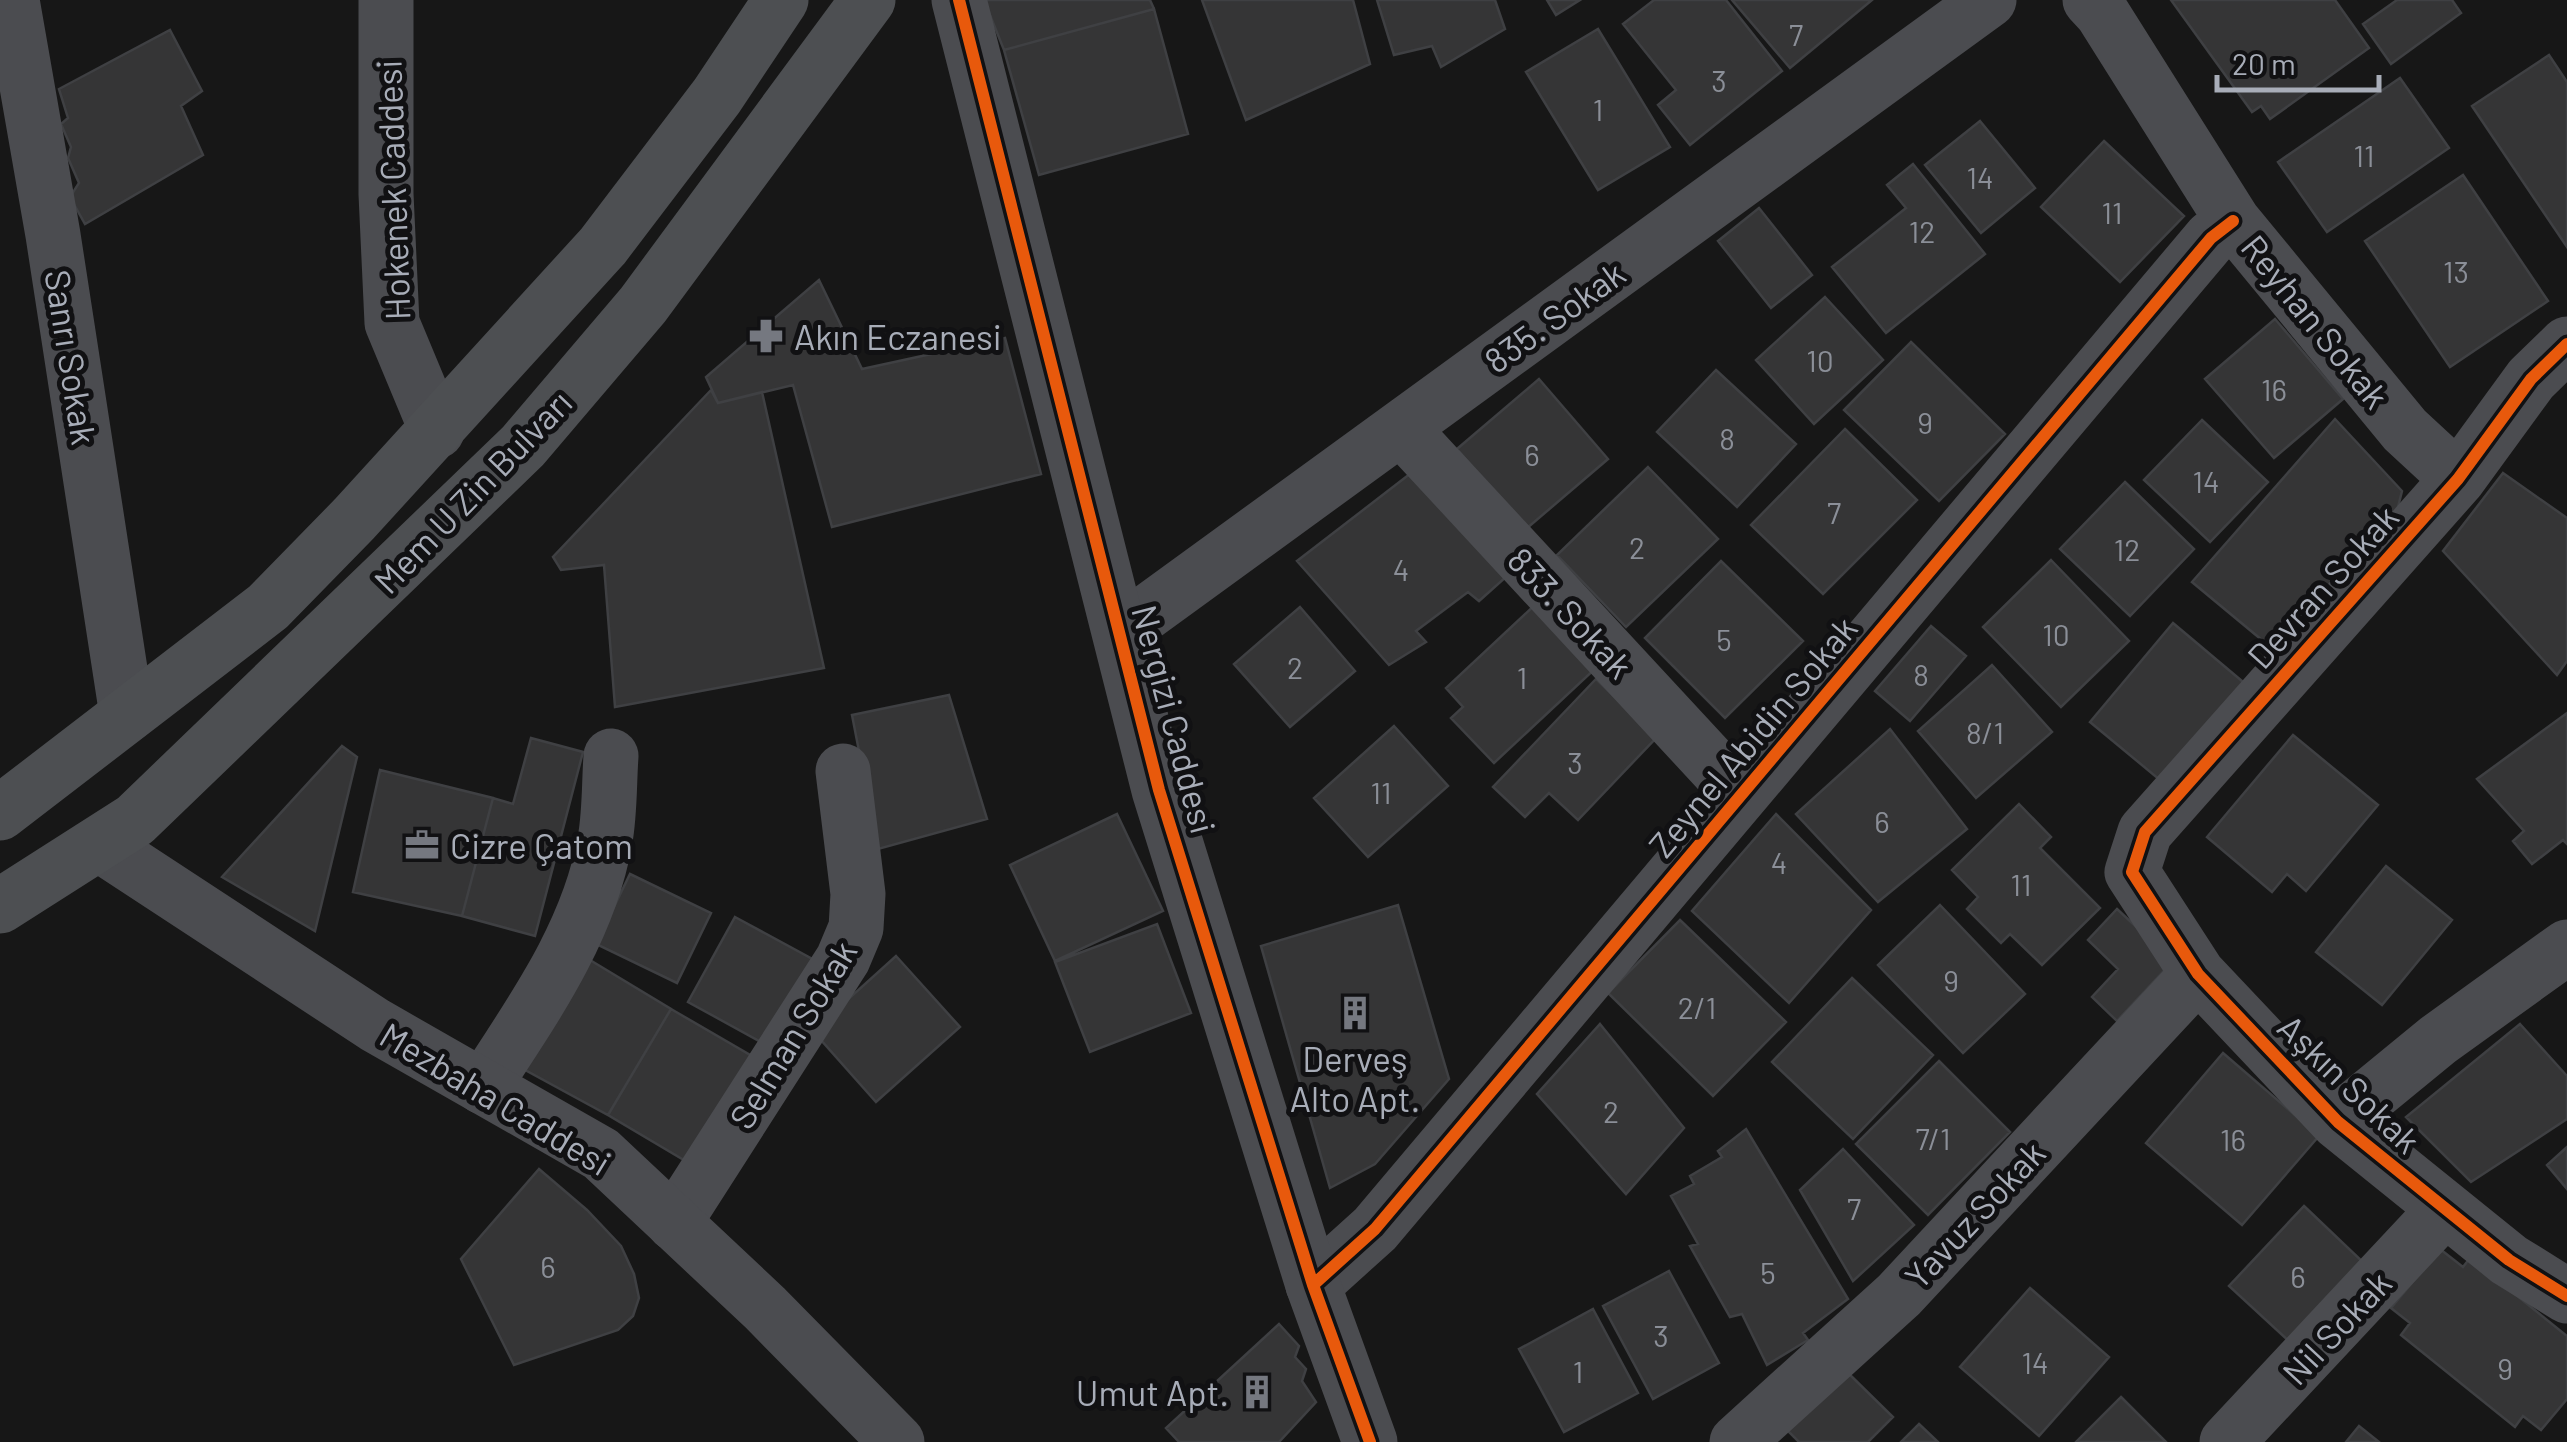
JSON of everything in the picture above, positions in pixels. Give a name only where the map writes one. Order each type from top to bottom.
[{"type":"main road","name":"Mem U Zin Bulvarı","points":[[0,814],[268,607],[438,431],[603,246],[717,96],[780,0]]},
{"type":"main road","name":"Mem U Zin Bulvarı","points":[[0,906],[136,820],[524,446],[644,305],[868,0]]},
{"type":"street","name":"Sanrı Sokak","points":[[12,0],[54,234],[127,715]]},
{"type":"street","name":"Hokenek Caddesi","points":[[386,0],[386,194],[392,323],[438,431]]},
{"type":"street","name":"Nergizi Caddesi","points":[[958,0],[1160,790],[1313,1286],[1370,1442]]},
{"type":"street","name":"835. Sokak","points":[[1120,632],[1988,0]]},
{"type":"street","name":"Reyhan Sokak","points":[[2104,4],[2233,220],[2406,430],[2458,479]]},
{"type":"street","name":"Zeynel Abidin Sokak","points":[[1313,1286],[1375,1229],[2211,238],[2233,220]]},
{"type":"street","name":"Devran Sokak","points":[[2132,872],[2144,832],[2458,479],[2531,379],[2567,344]]},
{"type":"street","name":"833. Sokak","points":[[1401,428],[1741,795]]},
{"type":"street","points":[[483,1087],[584,918],[605,840],[611,756]]},
{"type":"street","name":"Selman Sokak","points":[[674,1223],[842,959],[856,928],[858,894],[842,770]]},
{"type":"street","name":"Mezbaha Caddesi","points":[[99,844],[376,1025],[601,1154],[766,1308],[897,1442]]},
{"type":"street","name":"Aşkın Sokak","points":[[2132,872],[2198,974],[2338,1122],[2509,1260],[2567,1296]]},
{"type":"street","points":[[2338,1122],[2438,1040],[2567,947]]},
{"type":"street","name":"Yavuz Sokak","points":[[1737,1442],[1899,1295],[2198,974]]},
{"type":"street","name":"Nil Sokak","points":[[2226,1442],[2444,1210]]},
{"type":"building","points":[[984,0],[1150,0],[1154,9],[1004,50]]},
{"type":"building","points":[[1202,0],[1353,0],[1370,64],[1246,120]]},
{"type":"building","points":[[1377,0],[1495,0],[1505,29],[1441,67],[1432,46],[1394,55]]},
{"type":"building","points":[[1547,0],[1580,0],[1556,15]]},
{"type":"building","points":[[1654,0],[1726,0],[1782,71],[1690,145],[1658,105],[1676,90],[1623,24]]},
{"type":"building","points":[[1732,0],[1872,0],[1790,68]]},
{"type":"building","points":[[2171,0],[2335,0],[2369,48],[2270,119],[2261,106],[2252,112]]},
{"type":"building","points":[[2397,0],[2452,0],[2461,13],[2391,64],[2363,24]]},
{"type":"building","points":[[1154,9],[1188,134],[1039,175],[1004,50]]},
{"type":"building","points":[[1598,29],[1670,147],[1598,190],[1526,72]]},
{"type":"building","points":[[170,30],[202,91],[181,106],[203,155],[85,224],[70,197],[79,183],[68,158],[71,147],[61,124],[68,118],[59,89]]},
{"type":"building","points":[[2549,55],[2567,82],[2567,247],[2472,106]]},
{"type":"building","points":[[2400,78],[2449,148],[2327,232],[2278,162]]},
{"type":"building","points":[[1980,121],[2035,188],[1981,233],[1925,165]]},
{"type":"building","points":[[2104,141],[2184,216],[2120,282],[2041,207]]},
{"type":"building","points":[[1913,164],[1985,254],[1886,333],[1832,267],[1906,208],[1887,185]]},
{"type":"building","points":[[2463,175],[2548,301],[2450,367],[2365,241]]},
{"type":"building","points":[[1759,208],[1812,275],[1771,308],[1718,241]]},
{"type":"building","points":[[819,280],[862,369],[1005,338],[1041,474],[832,527],[793,385],[718,403],[706,377]]},
{"type":"building","points":[[1825,297],[1883,360],[1814,424],[1756,360]]},
{"type":"building","points":[[2275,319],[2343,399],[2274,458],[2205,379]]},
{"type":"building","points":[[1911,342],[2005,434],[1939,501],[1844,410]]},
{"type":"building","points":[[1716,370],[1796,444],[1737,507],[1657,432]]},
{"type":"building","points":[[1539,379],[1608,459],[1526,529],[1457,449]]},
{"type":"building","points":[[711,390],[718,403],[762,392],[824,668],[615,707],[604,565],[561,570],[553,557]]},
{"type":"building","points":[[2335,419],[2402,491],[2396,515],[2286,640],[2268,645],[2192,582]]},
{"type":"building","points":[[2202,420],[2268,482],[2210,542],[2144,480]]},
{"type":"building","points":[[1845,429],[1917,500],[1823,594],[1751,525]]},
{"type":"building","points":[[1648,467],[1718,539],[1626,627],[1557,555]]},
{"type":"building","points":[[1415,470],[1506,577],[1479,601],[1468,592],[1416,631],[1426,642],[1389,665],[1297,561]]},
{"type":"building","points":[[2503,473],[2567,518],[2567,661],[2557,675],[2443,551]]},
{"type":"building","points":[[2125,482],[2194,549],[2130,616],[2060,549]]},
{"type":"building","points":[[2051,560],[2129,641],[2061,707],[1983,627]]},
{"type":"building","points":[[1721,561],[1803,641],[1725,718],[1645,638]]},
{"type":"building","points":[[1538,602],[1598,666],[1494,763],[1451,718],[1463,707],[1446,688]]},
{"type":"building","points":[[1300,607],[1355,671],[1290,727],[1234,664]]},
{"type":"building","points":[[2173,623],[2249,687],[2166,785],[2090,722]]},
{"type":"building","points":[[1931,626],[1966,656],[1910,721],[1875,691]]},
{"type":"building","points":[[1992,665],[2052,732],[1976,798],[1918,731]]},
{"type":"building","points":[[1596,679],[1657,737],[1578,820],[1549,793],[1525,817],[1493,787]]},
{"type":"building","points":[[949,695],[987,819],[878,849],[852,715]]},
{"type":"building","points":[[2567,713],[2567,844],[2563,840],[2532,864],[2513,841],[2524,831],[2477,779]]},
{"type":"building","points":[[1394,726],[1448,786],[1368,857],[1314,798]]},
{"type":"building","points":[[1890,729],[1967,829],[1878,902],[1796,814]]},
{"type":"building","points":[[2293,735],[2378,805],[2306,891],[2287,874],[2272,892],[2207,837]]},
{"type":"building","points":[[531,738],[583,752],[535,936],[462,916],[493,798],[513,804]]},
{"type":"building","points":[[342,746],[357,757],[315,931],[222,877]]},
{"type":"building","name":"Cizre Çatom","points":[[380,770],[493,798],[462,916],[353,892]]},
{"type":"building","points":[[2019,804],[2051,837],[2040,848],[2100,908],[2042,965],[2010,934],[2001,943],[1967,909],[1978,897],[1952,870]]},
{"type":"building","points":[[1117,814],[1163,911],[1055,961],[1010,865]]},
{"type":"building","points":[[1776,814],[1871,910],[1789,1003],[1692,911]]},
{"type":"building","points":[[2386,866],[2452,920],[2382,1005],[2316,952]]},
{"type":"building","points":[[630,874],[711,913],[677,983],[596,944]]},
{"type":"building","name":"Derveş Alto Apt.","points":[[1398,905],[1449,1079],[1375,1164],[1330,1188],[1261,946]]},
{"type":"building","points":[[1940,905],[2025,994],[1963,1053],[1878,965]]},
{"type":"building","points":[[2117,909],[2173,961],[2117,1021],[2092,997],[2118,969],[2088,940]]},
{"type":"building","points":[[735,917],[816,961],[761,1042],[688,1002]]},
{"type":"building","points":[[1680,920],[1786,1022],[1713,1096],[1608,993]]},
{"type":"building","points":[[1157,924],[1191,1013],[1090,1052],[1055,962]]},
{"type":"building","points":[[580,954],[671,1009],[608,1115],[516,1065]]},
{"type":"building","points":[[896,956],[960,1027],[876,1102],[813,1031]]},
{"type":"building","points":[[1852,978],[1933,1055],[1853,1139],[1772,1062]]},
{"type":"building","points":[[671,1009],[757,1059],[694,1166],[608,1115]]},
{"type":"building","points":[[1600,1024],[1684,1128],[1626,1194],[1537,1094]]},
{"type":"building","points":[[2520,1024],[2567,1076],[2567,1119],[2471,1182],[2406,1117]]},
{"type":"building","points":[[2223,1053],[2319,1136],[2242,1225],[2146,1143]]},
{"type":"building","points":[[1939,1061],[2010,1132],[1928,1215],[1856,1144]]},
{"type":"building","points":[[1746,1129],[1848,1299],[1803,1333],[1808,1340],[1767,1365],[1742,1314],[1730,1317],[1690,1246],[1698,1244],[1671,1196],[1694,1184],[1690,1176],[1722,1157],[1718,1151]]},
{"type":"building","points":[[2567,1147],[2567,1189],[2547,1165]]},
{"type":"building","points":[[1843,1149],[1914,1225],[1853,1281],[1800,1190]]},
{"type":"building","points":[[539,1169],[621,1246],[634,1274],[639,1298],[633,1316],[618,1330],[514,1365],[461,1259]]},
{"type":"building","points":[[2304,1206],[2366,1265],[2292,1344],[2229,1286]]},
{"type":"building","points":[[2440,1249],[2463,1267],[2470,1258],[2567,1336],[2567,1399],[2541,1430],[2523,1416],[2515,1427],[2401,1335],[2410,1323],[2391,1308]]},
{"type":"building","points":[[1669,1271],[1719,1363],[1653,1399],[1603,1306]]},
{"type":"building","points":[[2030,1288],[2109,1357],[2039,1436],[1960,1367]]},
{"type":"building","points":[[1593,1309],[1638,1393],[1564,1432],[1519,1349]]},
{"type":"building","name":"Umut Apt.","points":[[1279,1324],[1299,1346],[1295,1357],[1306,1369],[1302,1381],[1316,1402],[1279,1442],[1179,1442],[1166,1428]]},
{"type":"building","points":[[1846,1371],[1893,1417],[1868,1442],[1799,1442],[1787,1430]]},
{"type":"building","points":[[2121,1397],[2166,1442],[2076,1442]]},
{"type":"building","points":[[1919,1424],[1938,1442],[1901,1442]]},
{"type":"building","points":[[2359,1426],[2379,1442],[2346,1442]]},
{"type":"cycle path","points":[[959,0],[1159,790],[1313,1285],[1370,1442]]},
{"type":"cycle path","points":[[1313,1285],[1375,1229],[2211,238],[2233,221]]},
{"type":"cycle path","points":[[2567,344],[2531,379],[2458,479],[2145,832],[2132,872],[2198,974],[2338,1122],[2509,1260],[2567,1296]]},
{"type":"place","name":"Akın Eczanesi","points":[[766,336]]},
{"type":"place","name":"Cizre Çatom","points":[[422,845]]},
{"type":"place","name":"Derveş Alto Apt.","points":[[1355,1013]]},
{"type":"place","name":"Umut Apt.","points":[[1257,1392]]}]
